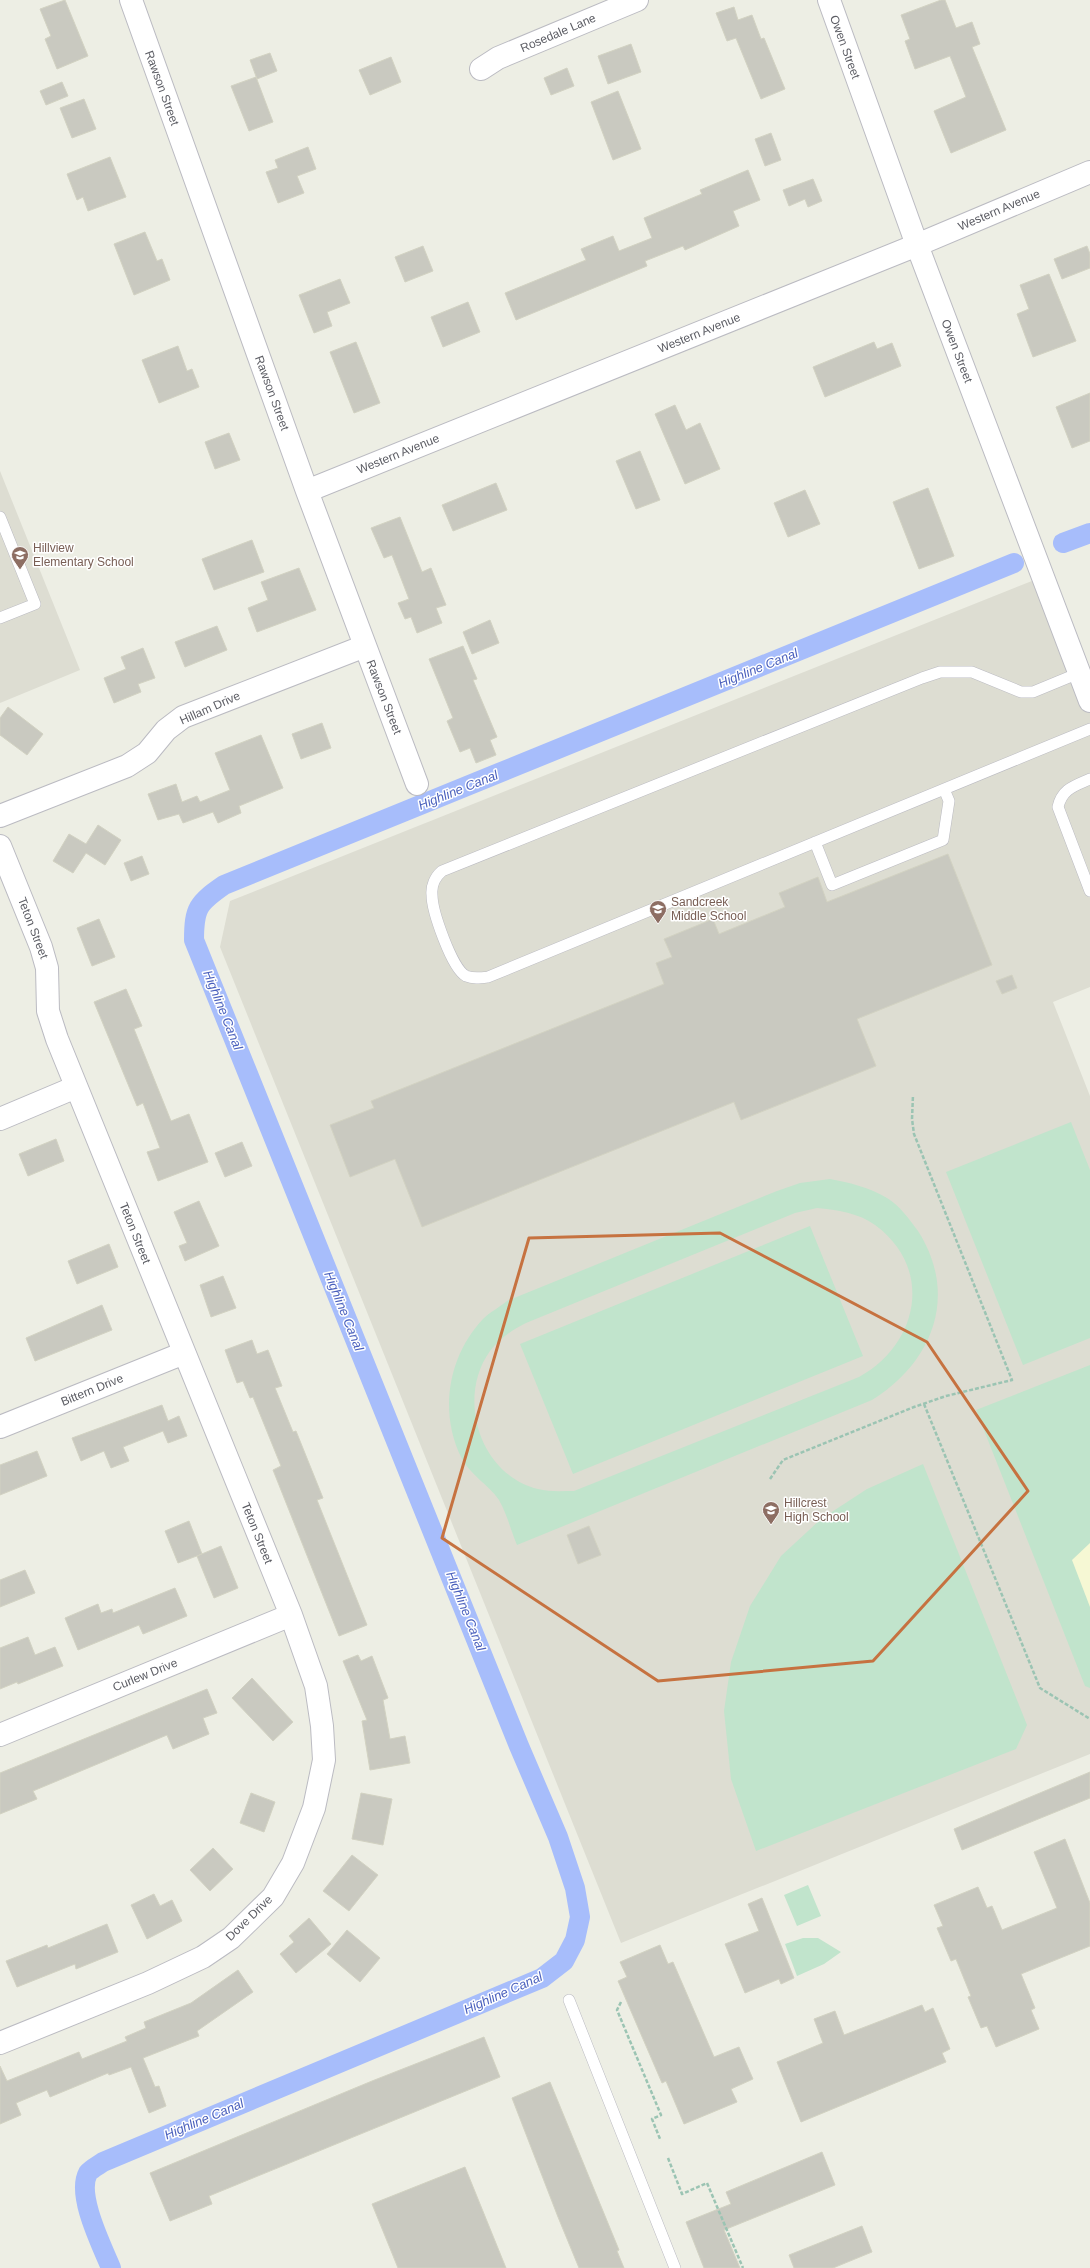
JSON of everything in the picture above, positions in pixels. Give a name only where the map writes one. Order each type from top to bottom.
[{"type":"street","name":"Rawson Street","points":[[131,0],[307,491],[417,784]]},
{"type":"street","name":"Rosedale Lane","points":[[481,69],[498,58],[637,0]]},
{"type":"street","name":"Owen Street","points":[[829,0],[917,245],[1090,700]]},
{"type":"street","name":"Western Avenue","points":[[307,491],[917,245],[1090,172]]},
{"type":"street","name":"Hillam Drive","points":[[0,816],[127,766],[147,753],[166,730],[183,717],[365,646]]},
{"type":"street","name":"Teton Street","points":[[0,846],[41,946],[48,968],[48,1011],[76,1087],[291,1615]]},
{"type":"street","points":[[0,1119],[76,1087]]},
{"type":"street","name":"Bittern Drive","points":[[0,1427],[184,1353]]},
{"type":"street","name":"Curlew Drive","points":[[0,1735],[291,1615]]},
{"type":"street","name":"Dove Drive","points":[[0,2042],[148,1984],[203,1957],[231,1938],[273,1897],[294,1864],[314,1808],[324,1760],[322,1726],[316,1686],[291,1615]]},
{"type":"lane","points":[[0,517],[34,604],[0,618]]},
{"type":"lane","points":[[1080,673],[1033,692],[1021,692],[972,672],[940,672],[922,678],[442,871],[435,877],[431,894],[434,909],[456,965],[465,975],[475,978],[488,977],[1090,729]]},
{"type":"lane","points":[[1090,779],[1066,790],[1060,796],[1058,806],[1090,891]]},
{"type":"lane","points":[[815,842],[832,885],[930,846],[943,840],[949,801],[944,789]]},
{"type":"lane","points":[[569,2000],[675,2268]]},
{"type":"path","points":[[770,1479],[783,1460],[924,1404],[1012,1380],[914,1134],[912,1119],[913,1095]]},
{"type":"path","points":[[924,1404],[1040,1688],[1090,1719]]},
{"type":"path","points":[[621,2002],[618,2010],[661,2115],[652,2119],[660,2139]]},
{"type":"path","points":[[668,2158],[682,2194],[707,2183],[743,2268]]},
{"type":"highlighted area","points":[[720,1233],[927,1342],[1028,1491],[873,1661],[658,1681],[442,1538],[529,1238]]},
{"type":"shaded area","name":"Hillview Elementary School","points":[[0,471],[80,670],[0,703]]},
{"type":"shaded area","points":[[1042,577],[1090,701],[1090,987],[1053,1002],[1090,1096],[1090,1754],[621,1943],[220,947],[230,901]]},
{"type":"shaded area","points":[[1071,1122],[1090,1170],[1090,1338],[1023,1365],[946,1172]]},
{"type":"shaded area","points":[[830,1179],[866,1188],[887,1198],[896,1205],[918,1231],[930,1255],[937,1279],[938,1303],[933,1325],[924,1347],[911,1367],[893,1384],[872,1400],[517,1545],[499,1500],[490,1489],[474,1475],[461,1457],[454,1440],[450,1422],[449,1403],[455,1367],[471,1334],[486,1316],[507,1301],[800,1183]],"holes":[[[817,1208],[840,1211],[869,1221],[894,1243],[906,1262],[912,1283],[912,1305],[906,1326],[895,1345],[879,1363],[859,1377],[574,1491],[542,1490],[518,1481],[501,1468],[488,1452],[480,1432],[475,1412],[475,1390],[480,1370],[490,1351],[506,1335],[526,1323],[795,1213]]]},
{"type":"shaded area","points":[[810,1226],[863,1356],[573,1474],[520,1344]]},
{"type":"shaded area","points":[[1090,1365],[1090,1688],[1085,1686],[976,1410]]},
{"type":"shaded area","points":[[923,1464],[1027,1725],[1016,1749],[756,1851],[731,1779],[724,1711],[731,1662],[750,1606],[781,1556],[821,1519],[867,1489]]},
{"type":"shaded area","points":[[808,1885],[821,1916],[797,1926],[784,1895]]},
{"type":"shaded area","points":[[803,1938],[818,1938],[841,1952],[824,1964],[797,1976],[785,1944]]},
{"type":"sand","points":[[1090,1543],[1090,1607],[1072,1560]]},
{"type":"building","points":[[65,0],[88,56],[57,69],[45,39],[51,36],[40,9]]},
{"type":"building","points":[[941,0],[945,0],[956,28],[972,22],[980,44],[972,47],[1006,130],[951,153],[934,111],[966,97],[950,56],[915,69],[905,41],[910,39],[901,15]]},
{"type":"building","points":[[734,7],[738,20],[752,15],[761,39],[764,38],[785,89],[761,99],[736,38],[727,41],[716,13]]},
{"type":"building","points":[[631,44],[641,72],[608,84],[598,56]]},
{"type":"building","points":[[270,53],[277,71],[257,79],[250,60]]},
{"type":"building","points":[[391,57],[401,82],[370,95],[359,70]]},
{"type":"building","points":[[567,68],[574,86],[551,95],[544,78]]},
{"type":"building","points":[[256,77],[273,122],[249,131],[231,86]]},
{"type":"building","points":[[62,82],[68,96],[46,105],[40,91]]},
{"type":"building","points":[[618,91],[641,149],[613,160],[591,102]]},
{"type":"building","points":[[84,99],[96,129],[72,138],[60,108]]},
{"type":"building","points":[[771,133],[781,160],[765,166],[755,139]]},
{"type":"building","points":[[308,147],[316,169],[297,176],[304,193],[278,203],[266,172],[278,168],[275,160]]},
{"type":"building","points":[[110,157],[126,197],[88,211],[83,197],[77,200],[67,174]]},
{"type":"building","points":[[748,170],[760,200],[733,211],[739,226],[685,250],[683,246],[645,261],[647,266],[516,320],[505,293],[586,260],[581,249],[613,236],[619,251],[652,238],[644,218],[702,194],[700,190]]},
{"type":"building","points":[[813,179],[822,201],[808,207],[805,199],[789,206],[783,190]]},
{"type":"building","points":[[145,232],[157,261],[162,259],[170,280],[134,295],[114,244]]},
{"type":"building","points":[[423,246],[433,271],[405,282],[395,257]]},
{"type":"building","points":[[1087,246],[1090,254],[1090,268],[1062,279],[1054,259]]},
{"type":"building","points":[[1049,274],[1076,341],[1033,357],[1017,314],[1029,309],[1020,285]]},
{"type":"building","points":[[340,279],[350,303],[327,312],[332,326],[314,333],[299,295]]},
{"type":"building","points":[[468,302],[480,332],[443,347],[431,317]]},
{"type":"building","points":[[356,342],[380,403],[354,413],[330,352]]},
{"type":"building","points":[[874,342],[877,349],[892,343],[901,366],[825,397],[813,367]]},
{"type":"building","points":[[178,346],[187,371],[192,369],[199,387],[159,403],[142,360]]},
{"type":"building","points":[[1090,393],[1090,441],[1072,448],[1056,407]]},
{"type":"building","points":[[675,405],[686,430],[700,423],[720,469],[685,484],[655,414]]},
{"type":"building","points":[[229,433],[240,460],[215,469],[205,442]]},
{"type":"building","points":[[640,451],[660,500],[636,509],[616,461]]},
{"type":"building","points":[[496,483],[507,510],[453,531],[442,505]]},
{"type":"building","points":[[928,488],[954,556],[919,569],[893,502]]},
{"type":"building","points":[[805,490],[820,524],[788,537],[774,503]]},
{"type":"building","points":[[400,517],[422,572],[431,568],[446,605],[436,608],[442,623],[417,633],[411,617],[405,619],[398,603],[409,599],[392,555],[384,558],[371,528]]},
{"type":"building","points":[[252,540],[264,572],[214,590],[202,559]]},
{"type":"building","points":[[299,568],[316,610],[257,632],[248,608],[268,600],[261,582]]},
{"type":"building","points":[[490,620],[499,643],[472,654],[463,632]]},
{"type":"building","points":[[217,626],[227,650],[185,667],[175,642]]},
{"type":"building","points":[[463,646],[477,679],[473,680],[497,737],[490,740],[496,755],[476,763],[470,748],[460,752],[447,721],[453,718],[429,659]]},
{"type":"building","points":[[143,648],[155,678],[138,684],[141,692],[114,703],[104,678],[126,669],[121,657]]},
{"type":"building","points":[[8,707],[43,734],[27,755],[0,735],[0,718]]},
{"type":"building","points":[[322,723],[331,748],[301,759],[292,734]]},
{"type":"building","points":[[261,735],[283,788],[239,806],[241,813],[218,823],[213,812],[183,823],[179,814],[158,820],[148,794],[176,784],[182,802],[197,796],[200,802],[230,790],[215,753]]},
{"type":"building","points":[[98,825],[121,840],[105,865],[86,853],[73,873],[53,861],[69,834],[86,844]]},
{"type":"building","points":[[948,854],[992,965],[857,1019],[876,1066],[741,1120],[734,1102],[422,1227],[395,1159],[350,1177],[330,1125],[374,1108],[371,1101],[664,984],[656,963],[672,957],[664,939],[713,919],[719,934],[785,907],[779,893],[818,877],[827,902]]},
{"type":"building","points":[[142,856],[149,874],[131,881],[124,863]]},
{"type":"building","points":[[99,919],[115,957],[92,966],[77,928]]},
{"type":"building","points":[[1012,975],[1017,988],[1002,994],[996,981]]},
{"type":"building","points":[[126,989],[142,1026],[134,1029],[171,1121],[189,1114],[208,1162],[158,1181],[147,1152],[160,1148],[143,1103],[137,1106],[94,1002]]},
{"type":"building","points":[[56,1139],[64,1161],[28,1176],[19,1154]]},
{"type":"building","points":[[242,1142],[252,1166],[225,1177],[215,1153]]},
{"type":"building","points":[[199,1201],[219,1246],[185,1261],[179,1246],[187,1243],[174,1212]]},
{"type":"building","points":[[109,1244],[118,1267],[77,1284],[68,1261]]},
{"type":"building","points":[[223,1276],[236,1308],[211,1317],[200,1285]]},
{"type":"building","points":[[102,1305],[112,1330],[35,1361],[26,1338]]},
{"type":"building","points":[[252,1340],[257,1354],[268,1350],[282,1386],[275,1388],[293,1432],[296,1431],[323,1498],[317,1500],[367,1625],[339,1636],[273,1470],[281,1466],[253,1397],[250,1398],[243,1381],[237,1383],[225,1350]]},
{"type":"building","points":[[162,1405],[168,1421],[179,1416],[187,1436],[168,1443],[163,1431],[123,1447],[129,1461],[111,1468],[104,1451],[81,1461],[72,1438]]},
{"type":"building","points":[[37,1451],[47,1476],[0,1495],[0,1465]]},
{"type":"building","points":[[189,1521],[202,1554],[178,1563],[165,1531]]},
{"type":"building","points":[[589,1526],[601,1555],[578,1564],[567,1535]]},
{"type":"building","points":[[221,1546],[238,1588],[214,1598],[197,1556]]},
{"type":"building","points":[[25,1570],[35,1593],[0,1607],[0,1580]]},
{"type":"building","points":[[175,1588],[187,1616],[143,1634],[139,1625],[78,1650],[65,1618],[98,1604],[101,1613],[112,1609],[113,1613]]},
{"type":"building","points":[[28,1637],[35,1655],[55,1647],[63,1666],[18,1684],[17,1682],[0,1689],[0,1648]]},
{"type":"building","points":[[358,1655],[361,1661],[372,1656],[388,1698],[383,1700],[390,1739],[405,1736],[410,1763],[370,1770],[362,1721],[367,1720],[343,1661]]},
{"type":"building","points":[[252,1678],[293,1722],[273,1741],[232,1698]]},
{"type":"building","points":[[207,1689],[217,1713],[203,1718],[209,1734],[173,1749],[167,1735],[33,1791],[37,1799],[0,1814],[0,1773]]},
{"type":"building","points":[[1090,1772],[1090,1798],[962,1850],[954,1829]]},
{"type":"building","points":[[251,1793],[275,1802],[264,1832],[240,1823]]},
{"type":"building","points":[[361,1793],[392,1799],[383,1845],[352,1839]]},
{"type":"building","points":[[1065,1839],[1090,1903],[1090,1946],[1021,1974],[1035,2008],[1031,2010],[1039,2029],[996,2047],[987,2026],[981,2028],[968,1997],[971,1996],[956,1959],[951,1961],[937,1928],[943,1926],[934,1905],[978,1887],[987,1908],[992,1906],[1002,1930],[1057,1908],[1034,1852]]},
{"type":"building","points":[[213,1848],[233,1869],[210,1891],[190,1870]]},
{"type":"building","points":[[352,1855],[378,1875],[349,1911],[323,1891]]},
{"type":"building","points":[[154,1894],[160,1906],[172,1900],[182,1921],[147,1939],[131,1905]]},
{"type":"building","points":[[762,1898],[794,1978],[781,1984],[779,1979],[745,1993],[725,1944],[759,1931],[748,1904]]},
{"type":"building","points":[[309,1918],[331,1944],[296,1973],[280,1954],[294,1942],[289,1936]]},
{"type":"building","points":[[107,1924],[118,1952],[76,1969],[75,1964],[17,1987],[6,1961],[47,1945],[48,1948]]},
{"type":"building","points":[[347,1930],[380,1958],[360,1982],[327,1954]]},
{"type":"building","points":[[660,1945],[668,1964],[673,1962],[714,2057],[739,2047],[753,2079],[731,2089],[737,2102],[684,2124],[666,2081],[662,2083],[618,1981],[627,1977],[620,1962]]},
{"type":"building","points":[[238,1970],[253,1992],[197,2031],[199,2036],[143,2058],[155,2087],[159,2086],[166,2106],[149,2113],[131,2067],[109,2075],[108,2073],[50,2097],[47,2090],[16,2103],[21,2115],[0,2124],[0,2066],[7,2081],[79,2052],[82,2059],[127,2041],[125,2037],[146,2028],[144,2022],[191,2003]]},
{"type":"building","points":[[922,2005],[925,2012],[933,2008],[950,2049],[942,2053],[946,2062],[801,2122],[777,2062],[823,2043],[814,2019],[835,2011],[844,2035]]},
{"type":"building","points":[[484,2037],[500,2077],[209,2196],[212,2204],[170,2221],[150,2173],[372,2081]]},
{"type":"building","points":[[550,2082],[619,2250],[617,2251],[624,2268],[579,2268],[558,2217],[512,2098]]},
{"type":"building","points":[[822,2152],[835,2185],[724,2230],[740,2268],[704,2268],[686,2222],[731,2204],[726,2192]]},
{"type":"building","points":[[465,2167],[506,2268],[398,2268],[372,2204]]},
{"type":"building","points":[[862,2226],[872,2252],[833,2268],[794,2268],[789,2255]]},
{"type":"waterway","name":"Highline Canal","points":[[1063,543],[1090,533]]},
{"type":"waterway","name":"Highline Canal","points":[[111,2268],[92,2220],[85,2194],[85,2182],[88,2173],[91,2170],[103,2162],[542,1978],[564,1961],[575,1940],[580,1917],[575,1888],[558,1837],[519,1746],[194,940],[195,920],[199,907],[208,897],[224,885],[1014,563]]},
{"type":"place","name":"Hillview Elementary School","points":[[20,570]]},
{"type":"place","name":"Sandcreek Middle School","points":[[658,924]]},
{"type":"place","name":"Hillcrest High School","points":[[771,1525]]}]
